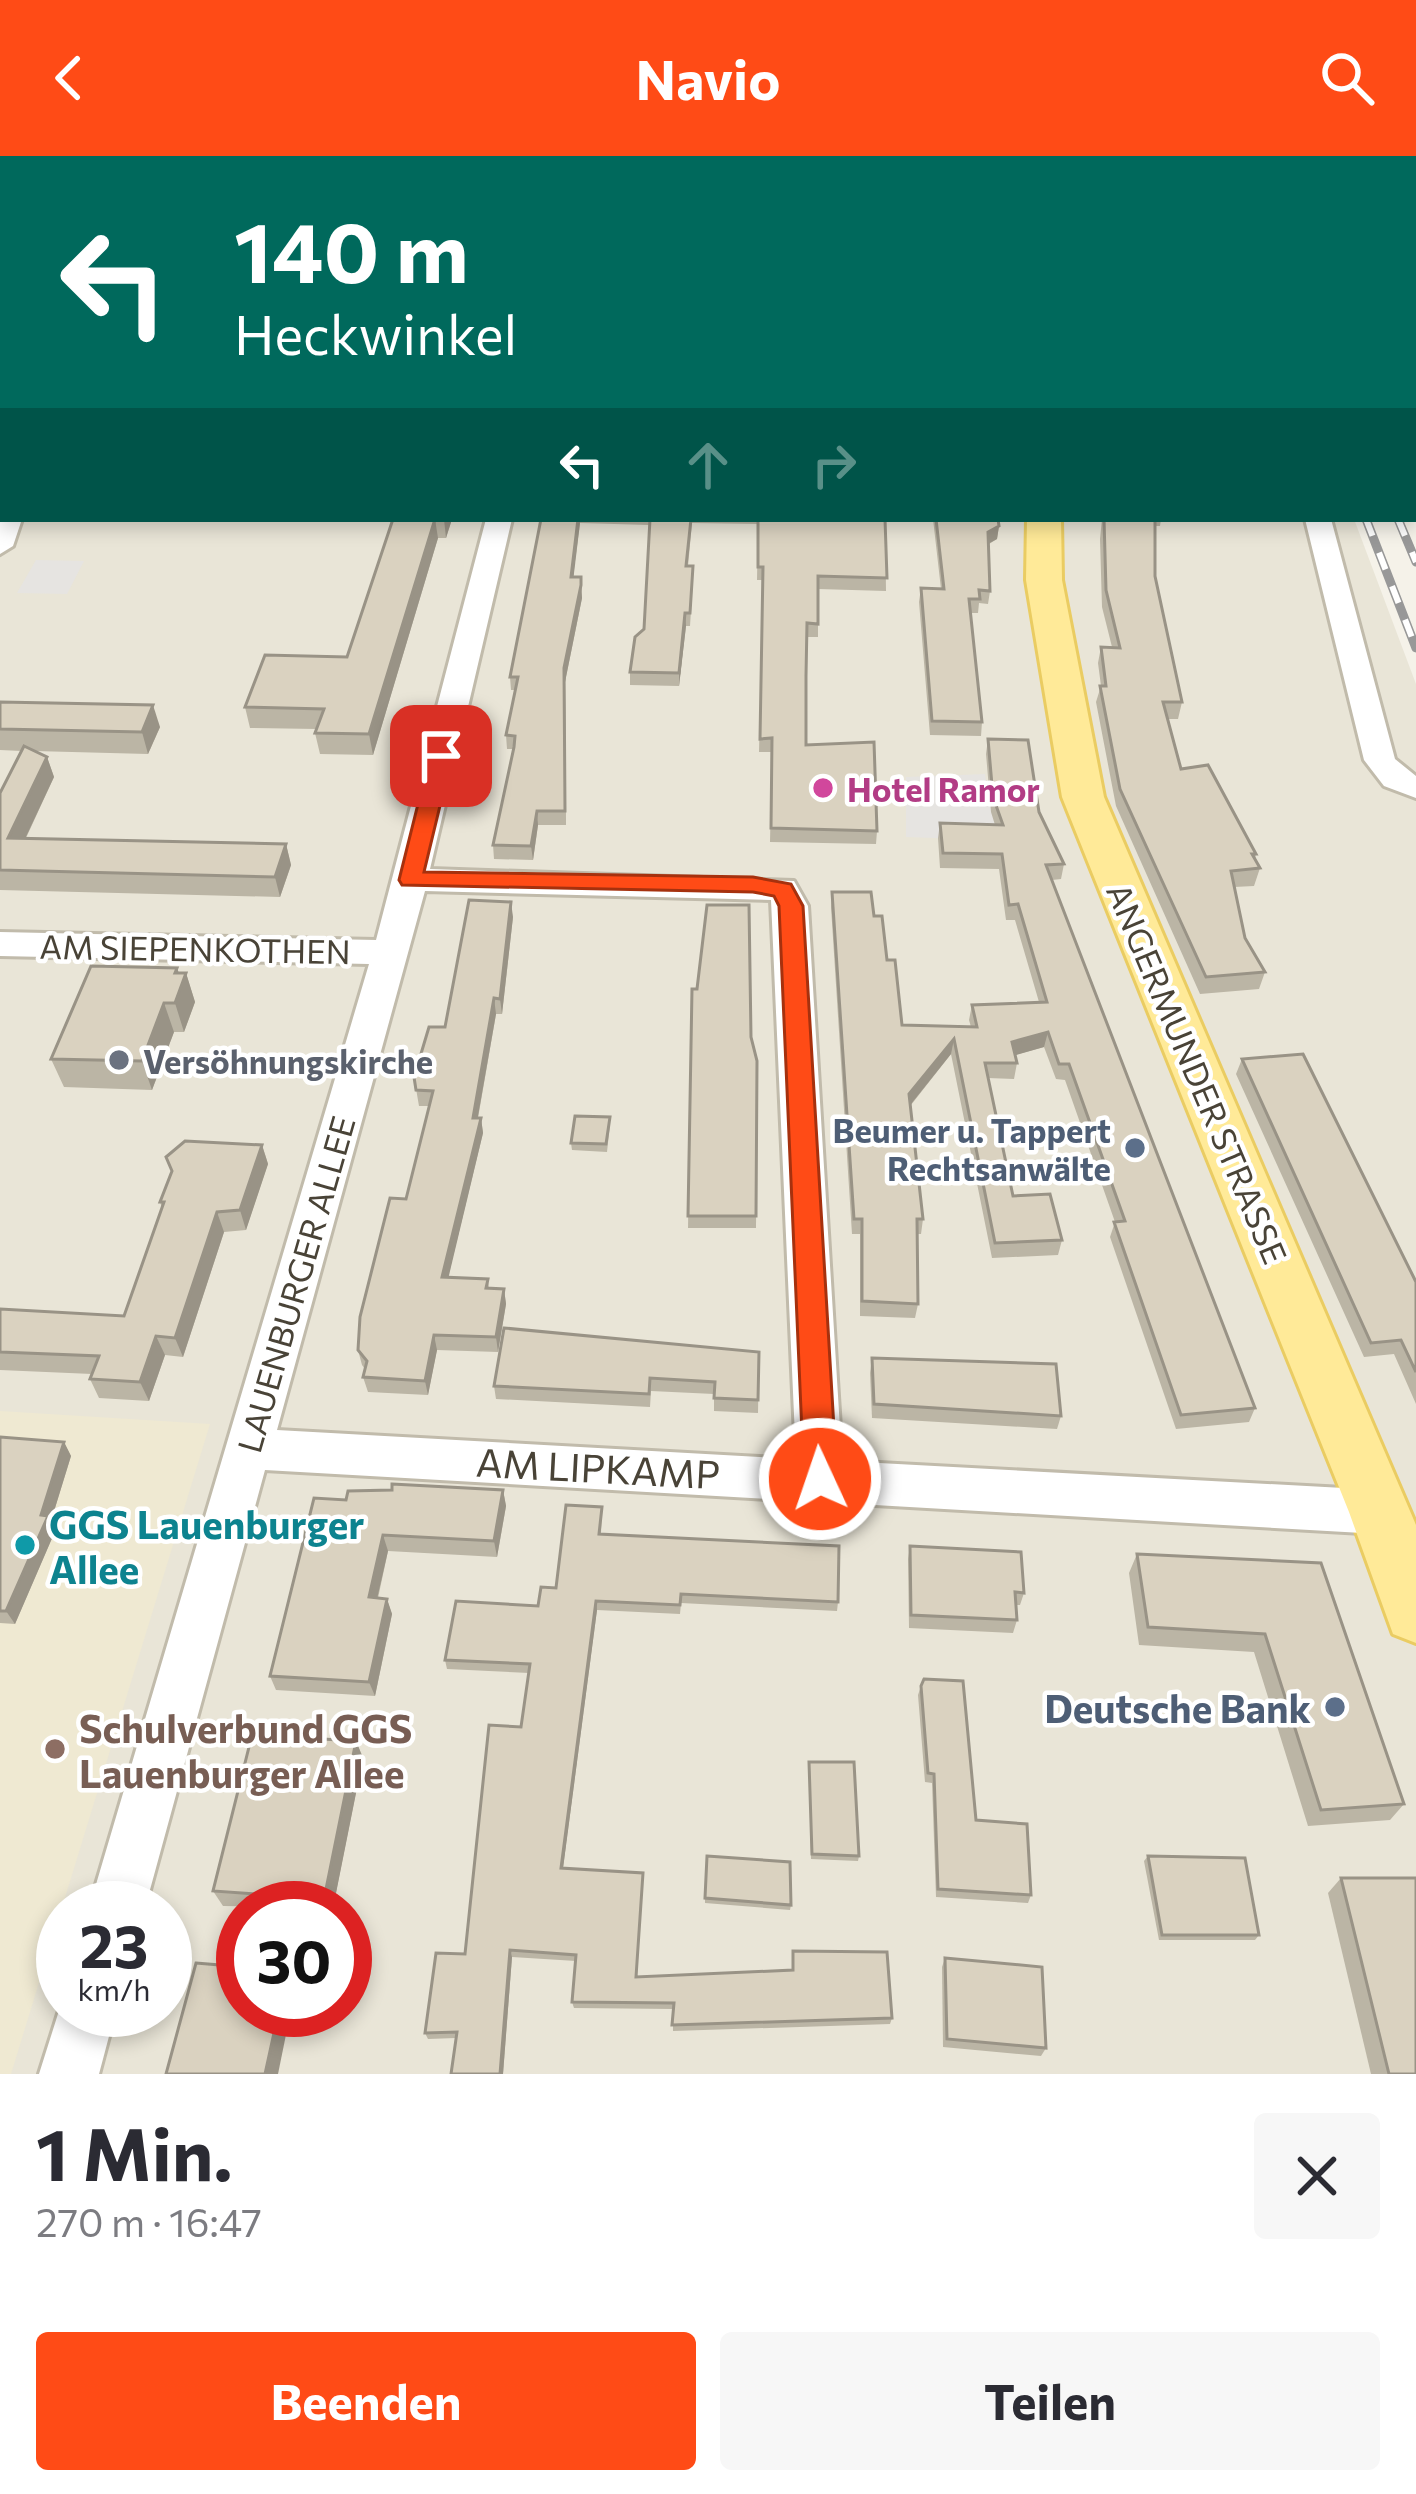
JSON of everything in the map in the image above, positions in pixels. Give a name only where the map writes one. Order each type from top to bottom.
[{"type":"main road","name":"ANGERMUNDER STRASSE","points":[[1044,522],[1044,580],[1083,796],[1380,1512],[1416,1612]]},
{"type":"street","name":"LAUENBURGER ALLEE","points":[[125,1881],[411,880],[498,522]]},
{"type":"street","points":[[1319,522],[1380,760],[1395,779],[1416,788]]},
{"type":"street","points":[[411,880],[782,890],[791,906],[820,1479]]},
{"type":"street","name":"AM SIEPENKOTHEN","points":[[0,944],[390,952]]},
{"type":"street","name":"AM LIPKAMP","points":[[248,1449],[1380,1512]]},
{"type":"street","points":[[69,2074],[80,2037]]},
{"type":"shaded area","points":[[0,522],[1355,522],[1416,684],[1416,2074],[0,2074]]},
{"type":"shaded area","points":[[36,560],[84,561],[67,594],[17,593]]},
{"type":"shaded area","name":"Hotel Ramor","points":[[985,774],[989,800],[1032,802],[990,840],[906,837],[906,777]]},
{"type":"shaded area","name":"Schulverbund GGS Lauenburger Allee","points":[[0,1411],[210,1424],[70,1881],[36,1881],[36,1992],[11,2074],[0,2074]]},
{"type":"building","points":[[392,522],[434,522],[369,734],[315,733],[324,709],[245,707],[265,655],[347,657]]},
{"type":"building","points":[[540,522],[578,522],[571,577],[581,577],[581,585],[564,668],[565,811],[537,811],[531,846],[493,845],[514,747],[515,736],[506,735],[518,677],[510,677]]},
{"type":"building","points":[[650,522],[691,522],[686,566],[693,566],[690,613],[685,613],[679,673],[630,672],[635,637],[644,629]]},
{"type":"building","points":[[758,522],[885,522],[887,578],[818,576],[818,624],[807,623],[806,745],[874,742],[877,831],[771,828],[772,738],[760,739],[763,567],[758,567]]},
{"type":"building","points":[[936,522],[998,522],[988,532],[990,591],[979,590],[980,599],[969,599],[982,722],[932,721],[921,588],[944,589]]},
{"type":"building","points":[[1104,522],[1155,522],[1155,576],[1182,702],[1163,702],[1181,769],[1208,765],[1256,854],[1252,854],[1260,868],[1231,871],[1245,938],[1265,972],[1206,977],[1120,789],[1100,686],[1106,686],[1101,647],[1120,648],[1106,590]]},
{"type":"building","points":[[0,702],[153,705],[142,732],[0,729]]},
{"type":"building","points":[[988,739],[1028,740],[1039,812],[1064,864],[1046,865],[1255,1408],[1181,1415],[1114,1222],[1125,1221],[1069,1064],[1059,1064],[1048,1032],[1012,1042],[1017,1063],[985,1063],[1013,1196],[1050,1194],[1062,1240],[995,1243],[954,1039],[909,1094],[923,1219],[917,1219],[918,1304],[862,1301],[862,1219],[854,1219],[832,892],[871,892],[874,916],[882,916],[887,960],[895,960],[902,1025],[977,1027],[972,1005],[1047,1002],[1018,904],[1009,905],[1002,854],[943,853],[940,823],[1003,825],[993,797]]},
{"type":"building","points":[[24,746],[47,757],[8,838],[286,844],[275,877],[0,870],[0,793]]},
{"type":"building","points":[[469,900],[511,902],[500,999],[494,998],[473,1118],[481,1118],[442,1277],[488,1279],[486,1288],[504,1289],[496,1337],[434,1335],[425,1381],[363,1377],[367,1361],[358,1350],[360,1317],[390,1198],[406,1199],[433,1091],[416,1090],[414,1077],[429,1027],[445,1027]]},
{"type":"building","points":[[707,905],[749,905],[751,1037],[757,1061],[756,1216],[688,1216],[692,989],[697,989]]},
{"type":"building","points":[[91,966],[177,968],[175,973],[186,973],[175,1003],[164,1003],[142,1061],[51,1059]]},
{"type":"building","points":[[1303,1054],[1416,1282],[1416,1372],[1401,1340],[1371,1343],[1242,1059]]},
{"type":"building","points":[[575,1116],[610,1117],[606,1144],[571,1143]]},
{"type":"building","points":[[185,1141],[262,1145],[240,1210],[217,1212],[175,1338],[156,1336],[140,1382],[90,1379],[99,1356],[0,1352],[0,1309],[124,1316],[164,1202],[160,1202],[172,1171],[166,1157]]},
{"type":"building","points":[[504,1328],[759,1352],[758,1400],[714,1398],[715,1382],[650,1378],[649,1394],[494,1386]]},
{"type":"building","points":[[872,1358],[1056,1364],[1061,1416],[874,1404]]},
{"type":"building","name":"GGS Lauenburger Allee","points":[[0,1437],[64,1442],[41,1515],[48,1516],[6,1611],[0,1611]]},
{"type":"building","points":[[392,1484],[503,1490],[494,1541],[383,1535],[369,1597],[387,1599],[369,1682],[270,1676],[314,1498],[346,1500],[348,1491],[392,1490]]},
{"type":"building","points":[[566,1505],[602,1507],[599,1534],[839,1546],[838,1602],[681,1594],[680,1605],[596,1601],[561,1868],[643,1873],[636,1977],[793,1970],[793,1951],[887,1952],[892,2018],[672,2025],[674,2003],[572,2002],[576,1955],[510,1950],[500,2074],[451,2074],[457,2032],[425,2033],[436,1953],[465,1954],[489,1725],[521,1727],[530,1664],[445,1660],[456,1601],[538,1606],[541,1587],[556,1588]]},
{"type":"building","points":[[910,1546],[1021,1552],[1024,1593],[1015,1592],[1017,1620],[911,1615]]},
{"type":"building","points":[[1137,1554],[1321,1563],[1404,1804],[1321,1810],[1265,1634],[1148,1627]]},
{"type":"building","points":[[924,1679],[963,1681],[976,1820],[1027,1824],[1031,1895],[938,1889],[934,1774],[928,1773]]},
{"type":"building","points":[[252,1735],[356,1741],[328,1881],[216,1881],[213,1891]]},
{"type":"building","points":[[809,1762],[854,1762],[859,1856],[812,1854]]},
{"type":"building","points":[[707,1856],[790,1862],[791,1905],[705,1898]]},
{"type":"building","points":[[1148,1856],[1245,1858],[1259,1935],[1162,1935]]},
{"type":"building","points":[[1341,1878],[1416,1878],[1416,2074],[1389,2074]]},
{"type":"building","points":[[945,1958],[1042,1967],[1046,2048],[947,2039]]},
{"type":"building","points":[[196,1963],[216,1965],[216,2037],[273,2037],[265,2074],[166,2074],[176,2037],[192,2037]]},
{"type":"railway","points":[[1367,522],[1416,648]]},
{"type":"railway","points":[[1399,522],[1416,562]]},
{"type":"place","name":"Hotel Ramor","points":[[823,788]]},
{"type":"place","name":"Versöhnungskirche","points":[[119,1060]]},
{"type":"place","name":"Beumer u. Tappert Rechtsanwälte","points":[[1135,1148]]},
{"type":"place","name":"GGS Lauenburger Allee","points":[[25,1545]]},
{"type":"place","name":"Deutsche Bank","points":[[1335,1707]]},
{"type":"place","name":"Schulverbund GGS Lauenburger Allee","points":[[55,1749]]},
{"type":"route","points":[[441,756],[411,880],[753,885],[782,890],[791,906],[820,1479]]}]
